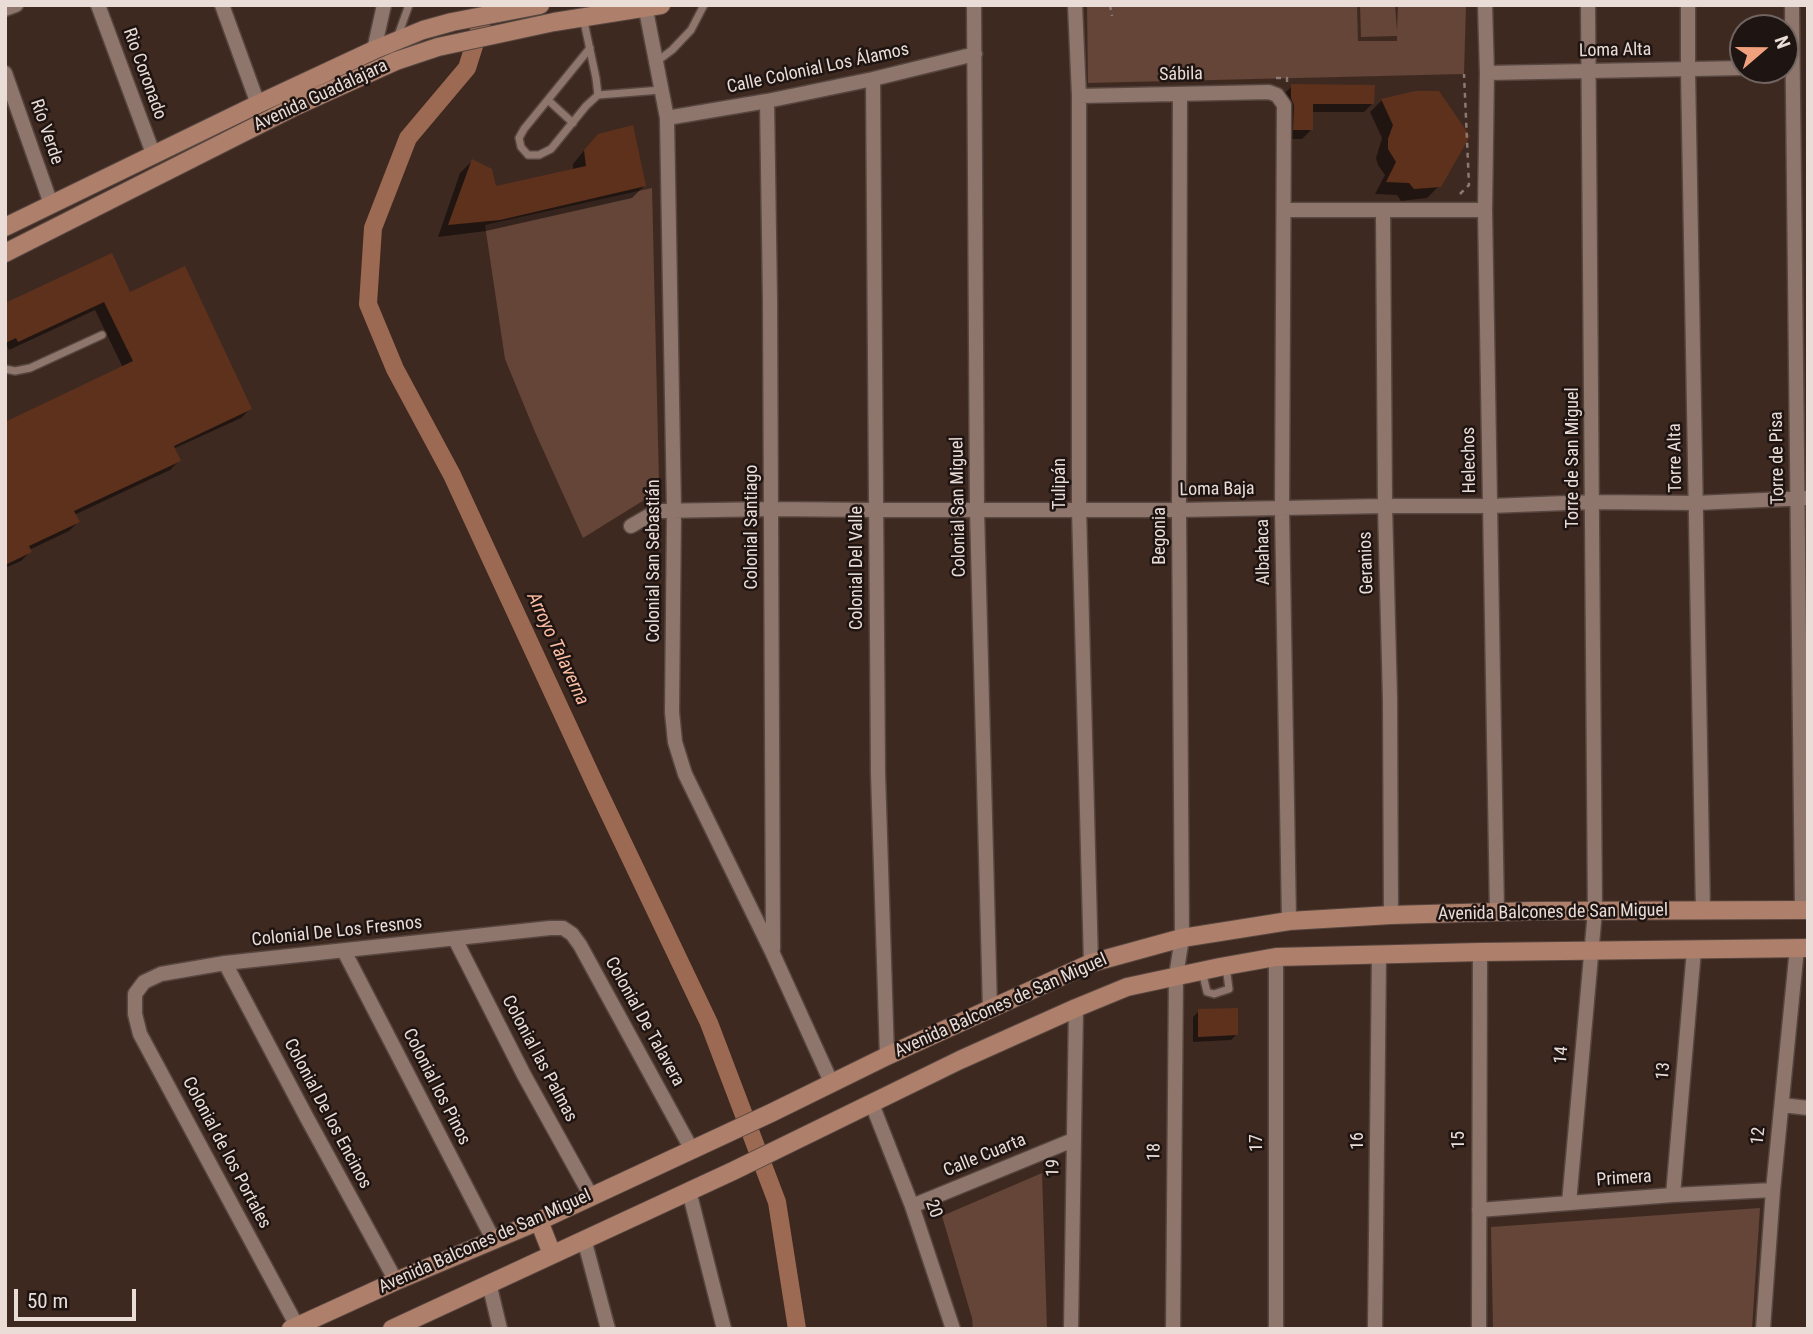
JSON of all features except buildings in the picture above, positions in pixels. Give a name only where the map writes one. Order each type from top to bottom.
[{"type":"street","points":[[5,9],[16,5]]},
{"type":"street","name":"Rio Coronado","points":[[98,5],[153,156]]},
{"type":"street","points":[[222,5],[258,104]]},
{"type":"street","points":[[374,50],[384,5]]},
{"type":"street","name":"Avenida Guadalajara","points":[[5,227],[374,50],[452,22],[540,5]]},
{"type":"street","name":"Colonial San Miguel","points":[[974,5],[977,510],[990,1009]]},
{"type":"street","name":"Tulipán","points":[[1075,5],[1079,96],[1079,509],[1091,963]]},
{"type":"street","name":"Helechos","points":[[1485,5],[1485,210],[1497,913]]},
{"type":"street","name":"Torre de San Miguel","points":[[1588,5],[1595,911]]},
{"type":"street","name":"Torre Alta","points":[[1688,5],[1703,911]]},
{"type":"street","name":"Avenida Guadalajara","points":[[5,253],[294,107],[396,61],[438,47],[482,37],[650,6]]},
{"type":"street","name":"Colonial San Sebastián","points":[[650,6],[656,62],[667,118],[674,511],[672,712],[675,742],[685,774],[773,954],[832,1084]]},
{"type":"street","name":"Calle Colonial Los Álamos","points":[[667,118],[873,79],[975,54]]},
{"type":"street","name":"Loma Alta","points":[[1487,73],[1729,68]]},
{"type":"street","name":"Río Verde","points":[[5,73],[51,204]]},
{"type":"street","name":"Colonial Del Valle","points":[[873,79],[877,773],[887,1056]]},
{"type":"street","name":"Torre de Pisa","points":[[1789,84],[1803,499],[1805,910]]},
{"type":"street","name":"Begonia","points":[[1176,976],[1182,938],[1180,94]]},
{"type":"street","name":"Sábila","points":[[1079,96],[1284,95]]},
{"type":"street","name":"Albahaca","points":[[1284,95],[1282,509],[1289,921]]},
{"type":"street","name":"Colonial Santiago","points":[[767,101],[773,954]]},
{"type":"street","points":[[1284,211],[1485,210]]},
{"type":"street","name":"Geranios","points":[[1383,211],[1391,915]]},
{"type":"street","name":"Loma Baja","points":[[631,526],[657,511],[1282,509],[1803,499]]},
{"type":"street","name":"Avenida Balcones de San Miguel","points":[[294,1328],[396,1281],[539,1221],[887,1056],[1091,963],[1182,938],[1289,921],[1533,911],[1805,910]]},
{"type":"street","name":"14","points":[[1569,1203],[1595,911]]},
{"type":"street","name":"Colonial De Los Fresnos","points":[[135,994],[144,982],[161,975],[225,963],[550,928]]},
{"type":"street","name":"Colonial De Talavera","points":[[550,928],[564,928],[580,945],[692,1150]]},
{"type":"street","name":"Colonial las Palmas","points":[[455,939],[524,1075],[591,1196]]},
{"type":"street","name":"Avenida Balcones de San Miguel","points":[[392,1329],[733,1171],[960,1060],[1076,1007],[1127,988],[1276,957],[1803,948]]},
{"type":"street","name":"12","points":[[1763,1329],[1773,1189],[1803,948]]},
{"type":"street","name":"13","points":[[1673,1195],[1694,950]]},
{"type":"street","name":"Colonial los Pinos","points":[[344,951],[494,1241]]},
{"type":"street","name":"15","points":[[1479,1329],[1480,952]]},
{"type":"street","name":"16","points":[[1375,1329],[1379,954]]},
{"type":"street","name":"17","points":[[1276,957],[1276,1329]]},
{"type":"street","name":"Colonial De los Encinos","points":[[225,963],[396,1281]]},
{"type":"street","name":"18","points":[[1173,1329],[1176,976]]},
{"type":"street","name":"Colonial de los Portales","points":[[135,994],[135,1014],[140,1034],[294,1328]]},
{"type":"street","name":"19","points":[[1071,1329],[1076,1007]]},
{"type":"street","name":"20","points":[[872,1104],[912,1206],[953,1329]]},
{"type":"street","points":[[1782,1105],[1808,1108]]},
{"type":"street","name":"Calle Cuarta","points":[[912,1206],[1073,1140]]},
{"type":"street","name":"Primera","points":[[1479,1210],[1773,1189]]},
{"type":"street","points":[[689,1191],[724,1329]]},
{"type":"street","points":[[539,1221],[552,1254]]},
{"type":"street","points":[[584,1239],[608,1329]]},
{"type":"street","points":[[489,1283],[500,1329]]},
{"type":"lane","points":[[396,41],[409,5]]},
{"type":"lane","points":[[656,62],[691,30],[704,5]]},
{"type":"lane","points":[[583,17],[598,95]]},
{"type":"lane","points":[[590,48],[524,129],[519,138],[521,147],[528,155],[539,155],[551,149],[598,95],[662,90]]},
{"type":"lane","points":[[548,100],[572,123]]},
{"type":"lane","points":[[5,369],[15,371],[30,368],[102,335]]},
{"type":"lane","points":[[1201,971],[1207,992],[1214,993],[1229,989],[1226,966]]},
{"type":"path","points":[[1110,5],[1112,16]]},
{"type":"path","points":[[1455,199],[1468,185],[1464,74]]},
{"type":"path","points":[[1275,78],[1287,78],[1284,95]]},
{"type":"shaded area","points":[[1087,5],[1357,5],[1358,41],[1397,41],[1397,36],[1361,37],[1360,5],[1395,5],[1397,31],[1398,5],[1466,5],[1464,74],[1088,83]]},
{"type":"shaded area","points":[[652,188],[659,482],[649,497],[583,538],[505,359],[485,225]]},
{"type":"shaded area","points":[[1042,1173],[1047,1329],[973,1329],[942,1216]]},
{"type":"shaded area","points":[[1760,1208],[1752,1329],[1493,1329],[1491,1227]]},
{"type":"waterway","name":"Arroyo Talaverna","points":[[487,5],[467,68],[408,138],[373,228],[368,304],[395,369],[452,475],[709,1023],[777,1202],[797,1329]]}]
